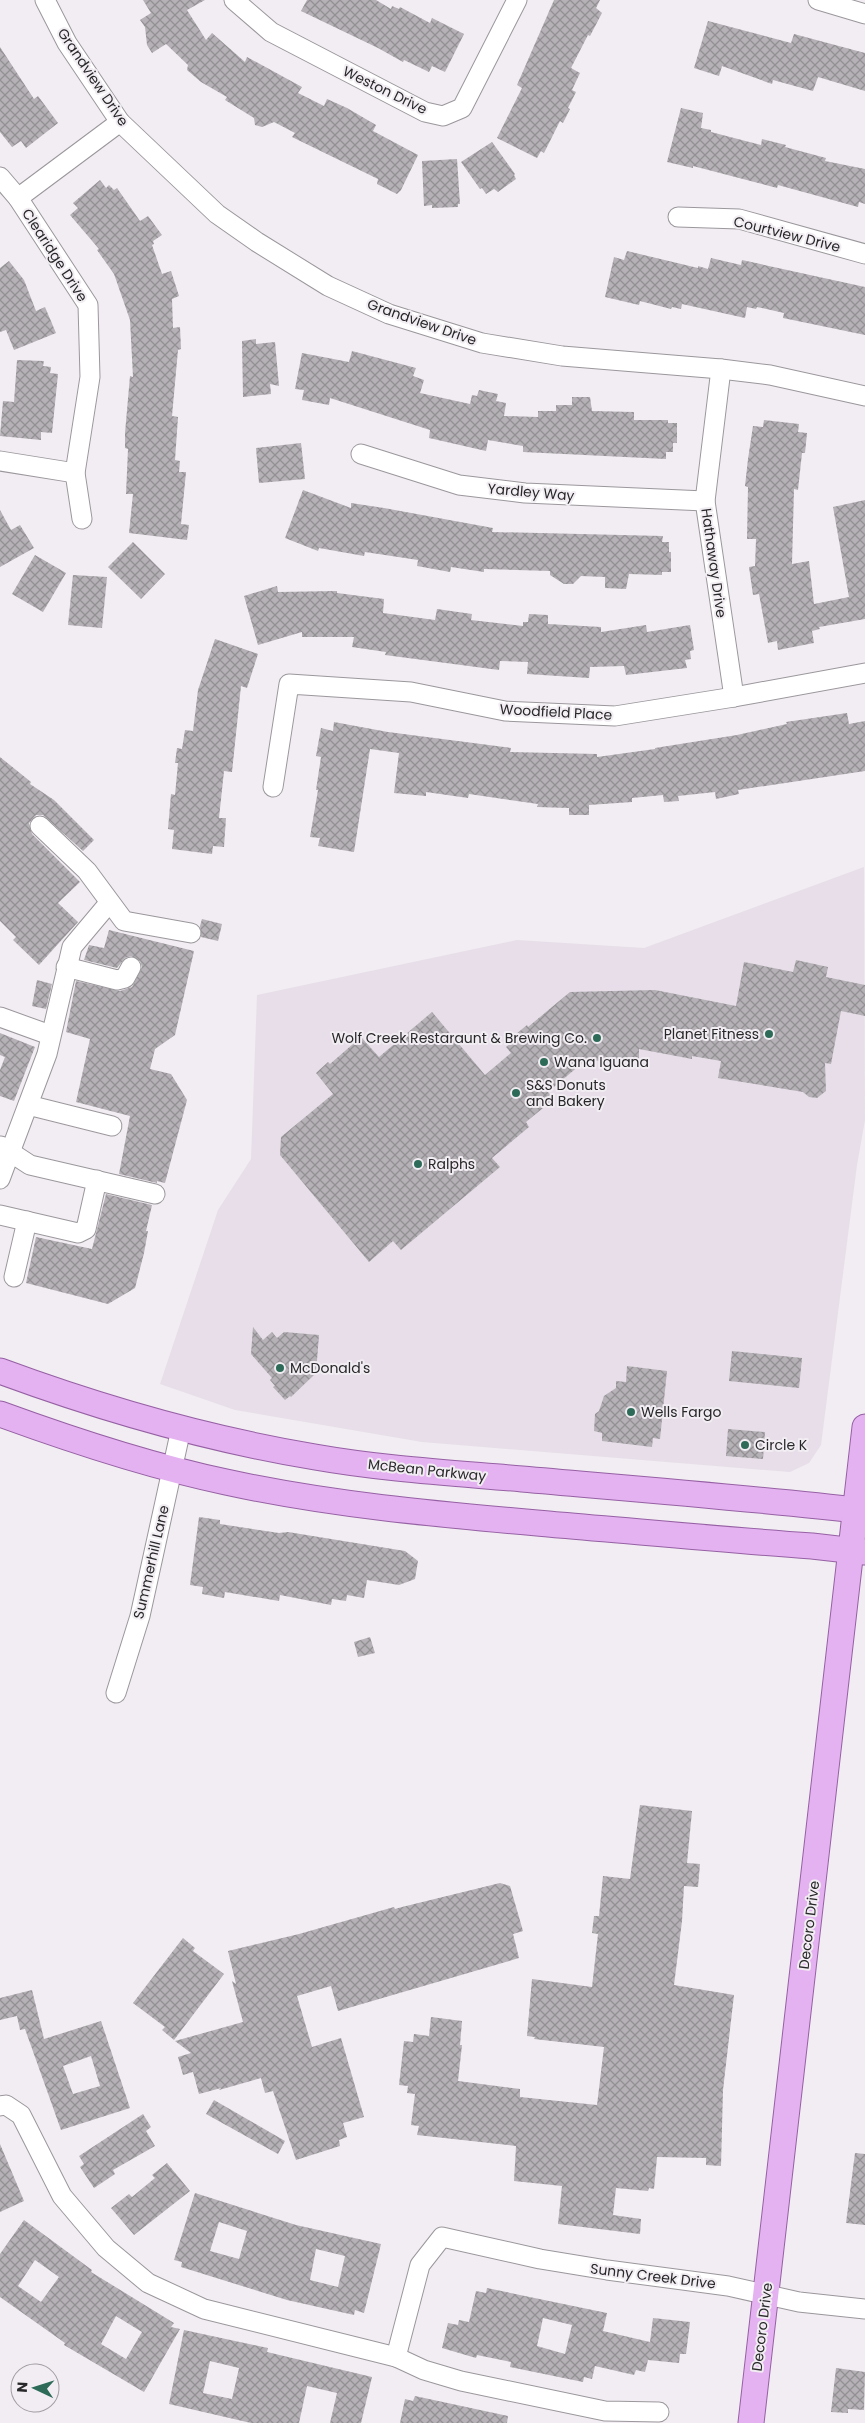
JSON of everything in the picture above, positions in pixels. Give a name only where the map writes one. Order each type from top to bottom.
[{"type":"main road","name":"McBean Parkway","points":[[0,1370],[106,1408],[181,1429],[258,1447],[376,1466],[860,1511]]},
{"type":"main road","points":[[0,1414],[103,1449],[172,1469],[278,1493],[384,1509],[858,1552]]},
{"type":"main road","name":"Decoro Drive","points":[[751,2423],[858,1552],[865,1426]]},
{"type":"street","name":"Grandview Drive","points":[[45,0],[67,43],[120,122],[217,214],[328,286],[389,314],[482,343],[553,355],[721,369],[780,377],[865,396]]},
{"type":"street","name":"Weston Drive","points":[[234,0],[271,32],[425,112],[443,116],[462,108],[517,0]]},
{"type":"street","points":[[818,0],[865,14]]},
{"type":"street","points":[[18,198],[120,122]]},
{"type":"street","name":"Clearidge Drive","points":[[0,177],[18,198],[88,305],[90,377],[74,473],[82,519]]},
{"type":"street","name":"Courtview Drive","points":[[678,217],[739,219],[865,254]]},
{"type":"street","name":"Hathaway Drive","points":[[721,369],[705,501],[734,697]]},
{"type":"street","name":"Yardley Way","points":[[361,454],[459,485],[525,493],[705,501]]},
{"type":"street","points":[[0,461],[74,473]]},
{"type":"street","name":"Woodfield Place","points":[[273,786],[289,684],[411,692],[505,711],[615,716],[865,673]]},
{"type":"street","points":[[40,826],[87,871],[109,904],[124,922],[191,933]]},
{"type":"street","points":[[0,1179],[5,1149],[28,1105],[47,1054],[72,947],[109,904]]},
{"type":"street","points":[[66,967],[117,980],[125,978],[131,967]]},
{"type":"street","points":[[0,1016],[50,1035]]},
{"type":"street","points":[[28,1105],[112,1126]]},
{"type":"street","points":[[5,1149],[30,1165],[155,1194]]},
{"type":"street","points":[[0,1215],[78,1233],[86,1229],[97,1180]]},
{"type":"street","points":[[14,1277],[27,1221]]},
{"type":"street","name":"Summerhill Lane","points":[[116,1693],[140,1616],[181,1429]]},
{"type":"street","points":[[0,2106],[6,2105],[21,2114],[62,2196],[106,2248],[148,2283],[204,2309],[396,2357],[424,2370],[461,2381],[605,2411],[658,2412]]},
{"type":"street","name":"Sunny Creek Drive","points":[[396,2357],[420,2265],[442,2238],[540,2259],[606,2270],[728,2286],[799,2302],[865,2309]]},
{"type":"shaded area","points":[[864,867],[865,1120],[857,1165],[821,1445],[809,1463],[790,1472],[422,1442],[235,1410],[160,1384],[218,1210],[251,1159],[257,995],[517,940],[644,948]]},
{"type":"building","points":[[143,0],[205,0],[187,10],[206,40],[212,33],[245,62],[247,57],[302,87],[298,93],[324,106],[327,99],[347,108],[376,125],[373,131],[418,155],[401,190],[397,194],[377,184],[378,179],[292,137],[295,133],[274,122],[262,127],[255,125],[254,118],[225,100],[227,97],[201,82],[187,70],[188,65],[166,44],[152,53],[147,45],[145,27],[140,20],[151,13]]},
{"type":"building","points":[[307,0],[376,0],[391,9],[392,6],[399,9],[400,7],[430,23],[432,18],[464,34],[445,72],[432,66],[429,72],[404,60],[403,62],[301,11]]},
{"type":"building","points":[[554,0],[600,0],[596,8],[602,13],[571,68],[580,73],[572,90],[576,92],[568,108],[570,109],[563,123],[560,121],[544,153],[541,151],[537,158],[497,138],[522,88],[517,85]]},
{"type":"building","points":[[708,21],[791,43],[794,34],[865,53],[865,91],[818,77],[813,91],[773,80],[772,84],[722,66],[719,76],[694,68]]},
{"type":"building","points":[[0,47],[34,99],[38,96],[58,123],[26,148],[21,141],[12,147],[0,132]]},
{"type":"building","points":[[681,108],[703,113],[701,128],[711,130],[711,132],[761,145],[762,139],[826,158],[825,161],[865,169],[865,204],[859,202],[858,207],[778,185],[777,188],[693,166],[693,168],[667,162]]},
{"type":"building","points":[[492,142],[515,174],[516,179],[498,192],[494,189],[486,194],[482,188],[480,189],[461,162]]},
{"type":"building","points":[[457,159],[460,204],[458,204],[458,207],[432,208],[432,205],[424,206],[422,161]]},
{"type":"building","points":[[100,180],[106,188],[109,185],[114,190],[117,188],[140,221],[148,216],[162,235],[153,241],[154,244],[152,245],[162,274],[171,271],[179,296],[172,299],[173,328],[180,327],[181,349],[178,350],[172,416],[178,417],[175,460],[180,461],[179,472],[186,472],[181,524],[189,525],[187,540],[129,533],[133,494],[126,494],[128,449],[125,448],[125,433],[130,376],[133,377],[130,320],[114,274],[97,250],[99,249],[70,215],[78,208],[73,203]]},
{"type":"building","points":[[627,251],[708,269],[711,258],[741,265],[742,260],[865,287],[865,335],[783,318],[784,313],[757,307],[756,309],[747,307],[745,318],[682,304],[681,309],[672,307],[671,309],[640,301],[639,305],[605,297],[614,257],[624,260]]},
{"type":"building","points":[[9,261],[24,280],[36,311],[45,307],[56,333],[14,350],[6,330],[0,332],[0,268]]},
{"type":"building","points":[[256,339],[256,344],[275,342],[279,386],[270,384],[271,394],[243,397],[242,341]]},
{"type":"building","points":[[352,351],[416,368],[413,376],[424,380],[420,393],[470,404],[472,395],[477,396],[479,390],[498,394],[496,401],[506,403],[504,416],[538,417],[538,411],[556,411],[556,405],[572,405],[572,397],[590,397],[592,411],[634,412],[634,420],[668,420],[668,423],[677,423],[677,443],[673,443],[673,452],[666,452],[666,459],[523,452],[523,446],[488,440],[486,451],[429,438],[430,430],[330,398],[329,405],[302,400],[304,390],[295,389],[302,353],[349,362]]},
{"type":"building","points":[[17,360],[44,361],[43,366],[51,367],[50,373],[58,374],[52,433],[41,432],[41,440],[0,436],[3,401],[14,402]]},
{"type":"building","points":[[764,420],[799,424],[798,432],[807,433],[805,453],[802,453],[798,490],[794,489],[792,564],[809,561],[814,604],[849,597],[833,507],[865,500],[865,619],[819,627],[820,629],[812,631],[814,643],[778,650],[777,641],[768,643],[759,594],[753,595],[749,567],[755,566],[756,539],[747,539],[748,487],[745,486],[748,459],[753,426],[763,427]]},
{"type":"building","points":[[301,443],[305,479],[259,483],[256,448]]},
{"type":"building","points":[[303,490],[351,508],[351,503],[384,508],[493,528],[492,532],[663,536],[662,542],[669,542],[671,572],[662,572],[662,575],[629,574],[626,589],[605,588],[605,577],[581,576],[573,584],[564,584],[550,575],[550,571],[484,569],[484,572],[451,567],[450,572],[417,566],[418,560],[365,552],[364,556],[319,548],[318,551],[285,538]]},
{"type":"building","points":[[0,510],[11,530],[20,525],[34,548],[0,567]]},
{"type":"building","points":[[133,542],[165,574],[141,599],[108,567]]},
{"type":"building","points":[[35,555],[66,573],[43,612],[12,594]]},
{"type":"building","points":[[73,575],[107,577],[102,628],[68,625]]},
{"type":"building","points":[[277,586],[278,592],[337,591],[337,593],[384,599],[383,613],[435,620],[437,609],[472,614],[471,620],[523,626],[523,622],[528,622],[529,614],[548,615],[548,624],[601,627],[601,632],[646,625],[647,632],[690,625],[694,650],[690,651],[691,659],[685,660],[687,668],[626,675],[624,666],[590,667],[589,678],[527,674],[528,662],[500,661],[499,670],[385,655],[386,652],[352,647],[354,637],[302,637],[302,632],[258,645],[244,596]]},
{"type":"building","points":[[215,639],[258,654],[247,688],[241,686],[232,772],[224,771],[219,818],[226,818],[224,847],[213,846],[212,854],[172,849],[174,830],[168,829],[171,794],[175,795],[178,763],[175,763],[177,748],[182,749],[185,730],[193,731],[198,690]]},
{"type":"building","points":[[847,713],[849,724],[865,721],[865,771],[738,790],[739,794],[716,799],[715,792],[678,796],[679,801],[664,802],[663,795],[632,798],[632,802],[589,805],[589,815],[569,815],[569,808],[537,807],[538,804],[469,794],[468,798],[426,792],[426,796],[394,793],[399,753],[370,749],[354,852],[318,846],[320,838],[310,837],[318,790],[316,790],[321,757],[316,756],[321,728],[333,731],[334,722],[388,732],[511,748],[510,752],[597,754],[597,757],[737,735],[787,724],[786,722]]},
{"type":"building","points":[[0,757],[31,782],[30,784],[54,800],[94,840],[83,851],[43,815],[36,815],[29,823],[32,834],[80,882],[58,903],[78,922],[39,965],[13,940],[16,937],[0,921]]},
{"type":"building","points":[[202,919],[222,924],[218,941],[201,937],[200,926]]},
{"type":"building","points":[[109,930],[194,951],[175,1035],[155,1049],[150,1069],[171,1074],[187,1100],[165,1183],[157,1181],[157,1183],[119,1174],[130,1116],[76,1102],[90,1039],[66,1032],[76,981],[120,991],[132,987],[142,967],[140,961],[131,956],[125,958],[117,968],[84,960],[89,945],[104,948]]},
{"type":"building","points":[[796,960],[828,967],[826,977],[865,985],[865,1016],[841,1011],[831,1064],[825,1063],[826,1091],[817,1098],[809,1097],[803,1092],[718,1078],[721,1061],[692,1056],[692,1059],[639,1049],[639,1059],[590,1061],[580,1065],[548,1092],[554,1099],[526,1122],[529,1127],[492,1158],[500,1167],[401,1250],[393,1241],[369,1262],[280,1155],[281,1137],[333,1094],[316,1073],[328,1062],[330,1064],[361,1037],[379,1057],[432,1012],[485,1075],[511,1053],[506,1047],[517,1038],[515,1035],[527,1025],[528,1027],[570,992],[655,990],[736,1006],[744,962],[793,972]]},
{"type":"building","points":[[37,980],[52,984],[46,1009],[32,1006]]},
{"type":"building","points":[[0,1033],[35,1047],[14,1101],[0,1096],[0,1070],[5,1057],[0,1055]]},
{"type":"building","points":[[106,1194],[152,1205],[146,1231],[148,1231],[144,1253],[135,1288],[108,1304],[26,1283],[36,1237],[92,1249]]},
{"type":"building","points":[[253,1327],[263,1340],[272,1332],[277,1338],[284,1332],[319,1335],[316,1373],[291,1397],[285,1400],[273,1387],[275,1386],[270,1380],[272,1378],[251,1354]]},
{"type":"building","points":[[732,1351],[802,1358],[799,1388],[729,1381]]},
{"type":"building","points":[[627,1366],[667,1371],[660,1439],[653,1438],[652,1447],[602,1441],[602,1433],[594,1431],[595,1414],[599,1411],[604,1396],[616,1388],[616,1381],[626,1382]]},
{"type":"building","points":[[728,1429],[765,1432],[763,1459],[726,1456]]},
{"type":"building","points":[[199,1517],[220,1520],[220,1524],[279,1533],[288,1532],[405,1551],[418,1561],[415,1579],[399,1585],[367,1580],[364,1598],[347,1595],[346,1601],[332,1599],[331,1605],[280,1595],[279,1601],[225,1592],[224,1598],[202,1594],[203,1587],[190,1585]]},
{"type":"building","points":[[370,1637],[375,1653],[358,1657],[354,1642]]},
{"type":"building","points":[[640,1805],[692,1811],[687,1863],[700,1864],[698,1887],[684,1886],[682,1921],[674,1985],[734,1995],[723,2090],[721,2166],[706,2165],[706,2158],[657,2157],[654,2189],[649,2188],[648,2191],[616,2188],[613,2215],[641,2219],[640,2234],[558,2224],[562,2186],[514,2181],[516,2146],[417,2135],[419,2126],[411,2125],[415,2094],[407,2093],[408,2086],[399,2085],[404,2041],[413,2042],[414,2034],[429,2036],[431,2017],[462,2021],[460,2045],[462,2045],[458,2081],[520,2089],[520,2097],[597,2105],[604,2047],[534,2039],[535,2037],[527,2036],[532,1979],[592,1987],[598,1934],[592,1933],[594,1916],[599,1916],[603,1876],[630,1879]]},
{"type":"building","points":[[500,1883],[510,1886],[523,1931],[513,1934],[519,1958],[338,2011],[331,1986],[297,1996],[312,2047],[341,2038],[364,2117],[343,2123],[347,2137],[339,2140],[340,2146],[296,2160],[273,2091],[265,2093],[261,2078],[199,2094],[193,2072],[183,2075],[178,2057],[191,2053],[175,2041],[243,2022],[232,1981],[236,1984],[228,1951],[299,1934],[394,1907],[395,1909]]},
{"type":"building","points":[[183,1938],[195,1948],[193,1951],[224,1974],[174,2040],[162,2030],[165,2027],[133,2003]]},
{"type":"building","points":[[32,1990],[44,2039],[101,2021],[130,2108],[61,2130],[25,2029],[20,2030],[17,2016],[0,2020],[0,1998]],"holes":[[[91,2056],[100,2086],[73,2094],[63,2066]]]},
{"type":"building","points":[[214,2100],[285,2141],[278,2154],[206,2114]]},
{"type":"building","points":[[143,2114],[151,2127],[146,2131],[155,2146],[113,2170],[115,2174],[94,2188],[80,2167],[84,2164],[79,2156]]},
{"type":"building","points":[[0,2144],[24,2201],[0,2212]]},
{"type":"building","points":[[855,2153],[865,2154],[865,2225],[846,2223]]},
{"type":"building","points":[[167,2163],[190,2191],[134,2235],[111,2208],[129,2194],[132,2197],[155,2178],[152,2175]]},
{"type":"building","points":[[195,2193],[296,2225],[381,2244],[364,2313],[355,2310],[354,2315],[287,2300],[181,2267],[182,2262],[174,2260]],"holes":[[[219,2222],[247,2231],[239,2259],[210,2251]],[[316,2249],[345,2256],[338,2287],[310,2280]]]},
{"type":"building","points":[[24,2220],[92,2270],[91,2272],[174,2323],[171,2327],[180,2329],[144,2392],[64,2345],[65,2343],[0,2297],[0,2254]],"holes":[[[35,2260],[59,2277],[41,2302],[18,2286]],[[116,2316],[142,2332],[126,2359],[101,2344]]]},
{"type":"building","points":[[487,2288],[607,2313],[603,2331],[650,2342],[653,2318],[690,2322],[686,2354],[680,2354],[679,2363],[648,2360],[645,2372],[636,2370],[634,2375],[595,2366],[592,2379],[584,2377],[583,2382],[510,2367],[511,2362],[477,2355],[476,2358],[442,2348],[448,2323],[458,2325],[459,2320],[469,2322],[476,2291],[486,2293]],"holes":[[[543,2318],[572,2325],[565,2354],[537,2346]]]},
{"type":"building","points":[[184,2330],[268,2348],[267,2352],[372,2377],[361,2423],[330,2423],[337,2393],[307,2386],[299,2423],[251,2423],[169,2404]],"holes":[[[210,2361],[239,2368],[232,2399],[203,2393]]]},
{"type":"building","points":[[836,2368],[865,2372],[864,2410],[848,2409],[848,2413],[831,2412]]},
{"type":"building","points":[[415,2396],[508,2416],[507,2423],[400,2423],[405,2399],[413,2401]]},
{"type":"place","name":"Planet Fitness","points":[[769,1034]]},
{"type":"place","name":"Wolf Creek Restaraunt & Brewing Co.","points":[[597,1038]]},
{"type":"place","name":"Wana Iguana","points":[[544,1062]]},
{"type":"place","name":"S&S Donuts and Bakery","points":[[516,1093]]},
{"type":"place","name":"Ralphs","points":[[418,1164]]},
{"type":"place","name":"McDonald's","points":[[280,1368]]},
{"type":"place","name":"Wells Fargo","points":[[631,1412]]},
{"type":"place","name":"Circle K","points":[[745,1445]]}]
